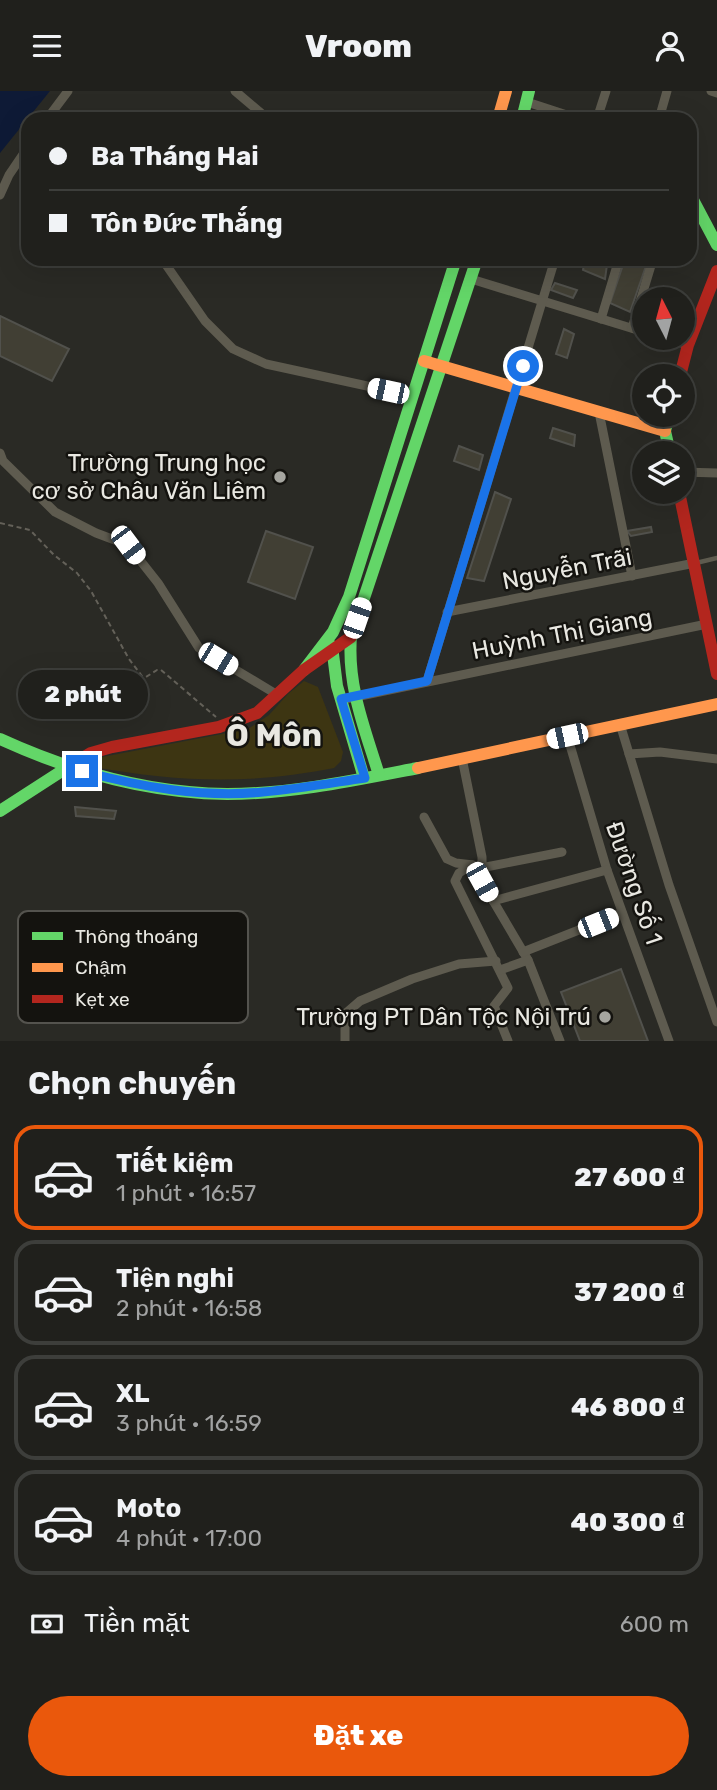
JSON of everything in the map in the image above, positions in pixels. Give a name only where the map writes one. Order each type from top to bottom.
[{"type":"main road","points":[[500,112],[506,91]]},
{"type":"main road","points":[[697,207],[717,245]]},
{"type":"main road","points":[[304,670],[333,632],[349,597],[454,266]]},
{"type":"main road","points":[[379,775],[349,666],[351,637],[475,266]]},
{"type":"main road","points":[[695,327],[717,271]]},
{"type":"main road","points":[[424,361],[665,431]]},
{"type":"main road","points":[[666,427],[667,441]]},
{"type":"main road","points":[[682,504],[717,674]]},
{"type":"main road","points":[[333,632],[332,650],[337,686],[365,778]]},
{"type":"main road","points":[[0,811],[91,753],[225,725],[257,713],[304,670],[351,637]]},
{"type":"main road","points":[[304,670],[322,670],[329,674],[337,686]]},
{"type":"main road","points":[[0,739],[68,767],[129,784],[174,791],[261,792],[365,778],[717,704]]},
{"type":"street","points":[[52,112],[68,91]]},
{"type":"street","points":[[235,91],[260,112]]},
{"type":"street","points":[[599,112],[606,91]]},
{"type":"street","points":[[661,112],[667,91]]},
{"type":"street","points":[[711,91],[717,93]]},
{"type":"street","points":[[528,97],[563,112]]},
{"type":"street","points":[[0,195],[21,157]]},
{"type":"street","points":[[167,266],[205,321],[233,349],[266,364],[413,396]]},
{"type":"street","points":[[427,681],[553,266]]},
{"type":"street","points":[[601,319],[617,266]]},
{"type":"street","points":[[644,287],[651,266]]},
{"type":"street","points":[[471,279],[632,328]]},
{"type":"street","points":[[599,412],[632,576]]},
{"type":"street","points":[[0,453],[3,461],[55,512],[96,533],[128,545],[158,583],[198,647],[276,694]]},
{"type":"street","points":[[695,472],[717,473]]},
{"type":"street","name":"Nguyễn Trãi","points":[[447,612],[695,563]]},
{"type":"street","name":"Huỳnh Thị Giang","points":[[341,699],[708,624]]},
{"type":"street","points":[[620,724],[669,885],[717,1023]]},
{"type":"street","name":"Đường Số 1","points":[[567,736],[607,870],[669,1041]]},
{"type":"street","points":[[629,754],[660,752],[717,759]]},
{"type":"street","points":[[462,758],[482,857],[478,866],[482,882],[526,956],[560,1041]]},
{"type":"street","points":[[424,817],[447,859],[478,866]]},
{"type":"street","points":[[508,1041],[494,1006],[508,991],[498,965],[455,881],[459,873],[478,866],[562,852]]},
{"type":"street","points":[[493,901],[607,870]]},
{"type":"street","points":[[345,1041],[345,1014],[360,1001],[448,967],[498,965],[526,956],[622,913]]},
{"type":"lane","points":[[695,563],[717,558]]},
{"type":"path","points":[[0,523],[30,530],[54,555],[77,573],[91,591],[129,659],[142,676],[146,677],[161,670],[225,725]]},
{"type":"shaded area","points":[[304,681],[318,687],[343,752],[341,761],[334,768],[272,777],[214,779],[155,776],[93,767],[92,762],[97,758],[248,729],[269,715]]},
{"type":"water","points":[[0,91],[50,91],[33,112],[21,112],[21,127],[0,153]]},
{"type":"building","points":[[584,266],[607,266],[605,279],[583,270]]},
{"type":"building","points":[[623,266],[646,266],[639,287],[632,287],[630,312],[610,303]]},
{"type":"building","points":[[555,283],[577,290],[573,298],[551,290]]},
{"type":"building","points":[[0,316],[69,349],[52,381],[0,356]]},
{"type":"building","points":[[564,329],[574,334],[567,358],[556,354]]},
{"type":"building","points":[[553,428],[575,435],[574,446],[550,438]]},
{"type":"building","points":[[459,446],[483,455],[479,470],[454,461]]},
{"type":"building","points":[[495,492],[511,499],[484,581],[467,578]]},
{"type":"building","points":[[651,527],[652,532],[631,536],[627,531]]},
{"type":"building","points":[[266,531],[313,547],[295,599],[248,582]]},
{"type":"building","points":[[75,807],[116,811],[114,819],[76,816]]},
{"type":"building","name":"Trường PT Dân Tộc Nội Trú","points":[[621,969],[648,1041],[580,1041],[561,992]]},
{"type":"traffic: fast","points":[[524,112],[529,91]]},
{"type":"traffic: fast","points":[[697,207],[717,245]]},
{"type":"traffic: fast","points":[[304,670],[333,632],[349,597],[454,266]]},
{"type":"traffic: fast","points":[[379,775],[354,690],[351,637],[475,266]]},
{"type":"traffic: fast","points":[[666,427],[667,441]]},
{"type":"traffic: fast","points":[[332,646],[337,686],[364,778]]},
{"type":"traffic: fast","points":[[0,739],[110,779],[197,793],[227,794],[299,789],[418,768]]},
{"type":"traffic: fast","points":[[0,811],[68,767]]},
{"type":"traffic: slow","points":[[500,112],[506,91]]},
{"type":"traffic: slow","points":[[424,361],[665,431]]},
{"type":"traffic: slow","points":[[418,768],[717,704]]},
{"type":"traffic: jam","points":[[683,364],[717,271]]},
{"type":"traffic: jam","points":[[682,504],[717,674]]},
{"type":"traffic: jam","points":[[68,767],[91,753],[219,727],[257,713],[304,670],[351,637]]},
{"type":"place","name":"Trường Trung học cơ sở Châu Văn Liêm","points":[[280,477]]},
{"type":"place","name":"Trường PT Dân Tộc Nội Trú","points":[[605,1017]]},
{"type":"district","name":"Ô Môn","points":[[274,735]]},
{"type":"route","points":[[82,771],[129,784],[174,791],[213,793],[261,792],[365,778],[341,699],[427,681],[523,366]]}]
